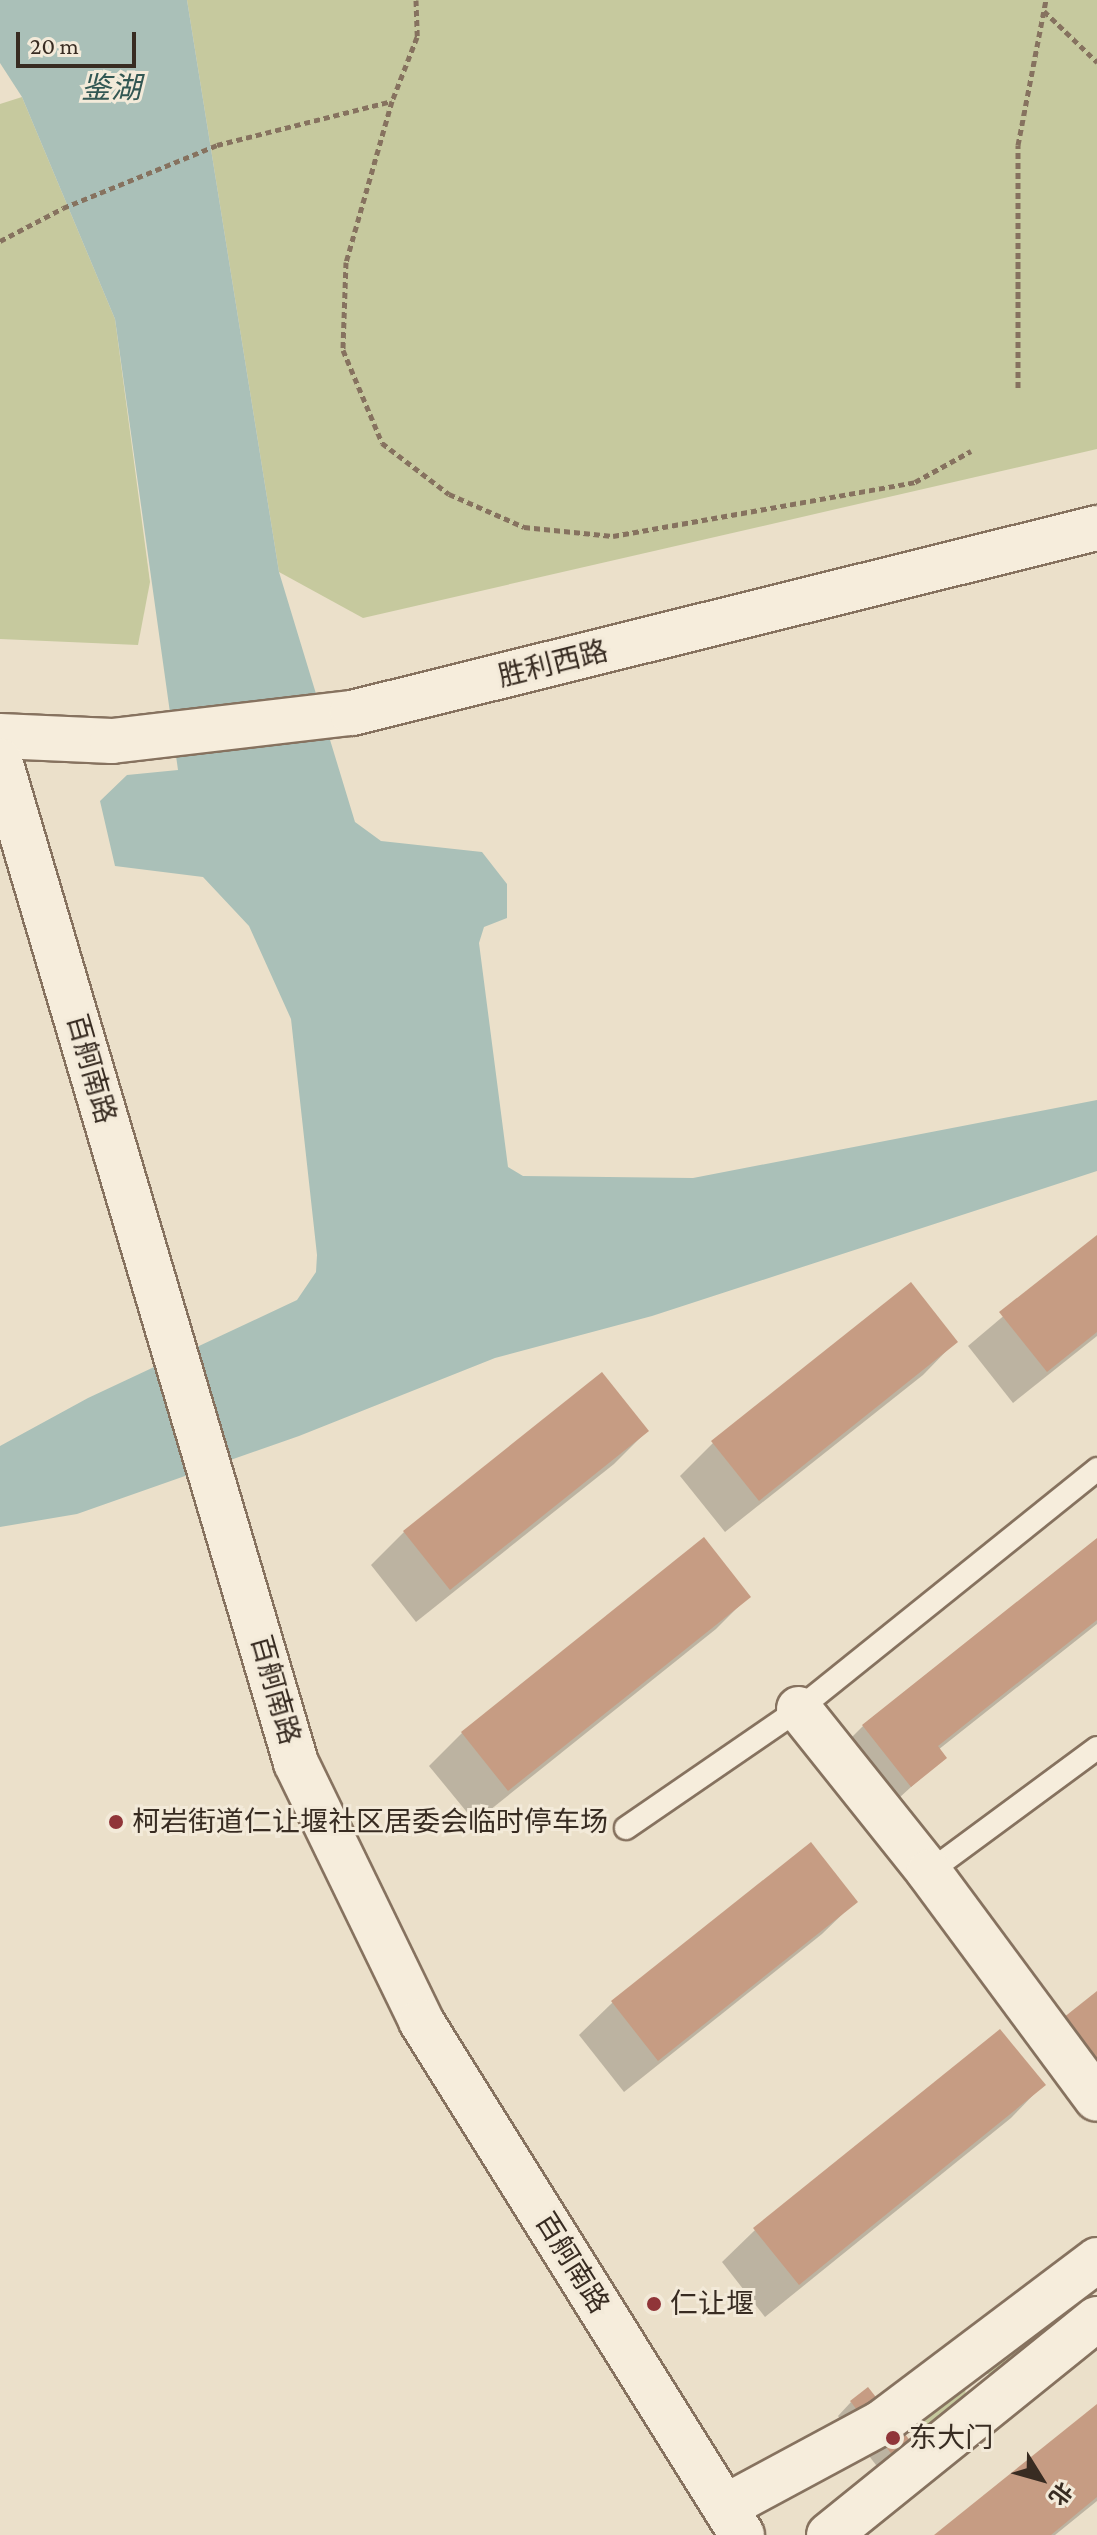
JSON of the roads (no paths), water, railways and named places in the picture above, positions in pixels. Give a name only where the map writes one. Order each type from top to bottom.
[{"type":"street","name":"胜利西路","points":[[0,736],[112,741],[352,713],[1097,528]]},
{"type":"street","name":"百舸南路","points":[[0,761],[296,1763],[421,2021],[733,2521]]},
{"type":"street","points":[[799,1709],[929,1872],[1097,2099]]},
{"type":"street","points":[[733,2521],[881,2423],[1097,2260]]},
{"type":"street","points":[[829,2535],[1097,2319]]},
{"type":"lane","points":[[626,1828],[799,1709],[1097,1469]]},
{"type":"lane","points":[[929,1872],[1097,1748]]},
{"type":"water","name":"鉴湖","points":[[0,0],[187,0],[279,572],[355,822],[381,841],[482,852],[507,884],[507,918],[484,927],[479,943],[508,1167],[523,1176],[693,1178],[1097,1100],[1097,1171],[652,1316],[495,1358],[299,1436],[77,1514],[0,1527],[0,1446],[88,1398],[297,1300],[316,1272],[317,1255],[291,1019],[249,926],[203,877],[115,866],[100,801],[127,775],[178,770],[115,319],[22,97],[0,63]]},
{"type":"place","name":"柯岩街道仁让堰社区居委会临时停车场","points":[[116,1822]]},
{"type":"place","name":"仁让堰","points":[[654,2304]]},
{"type":"place","name":"东大门","points":[[893,2438]]}]
